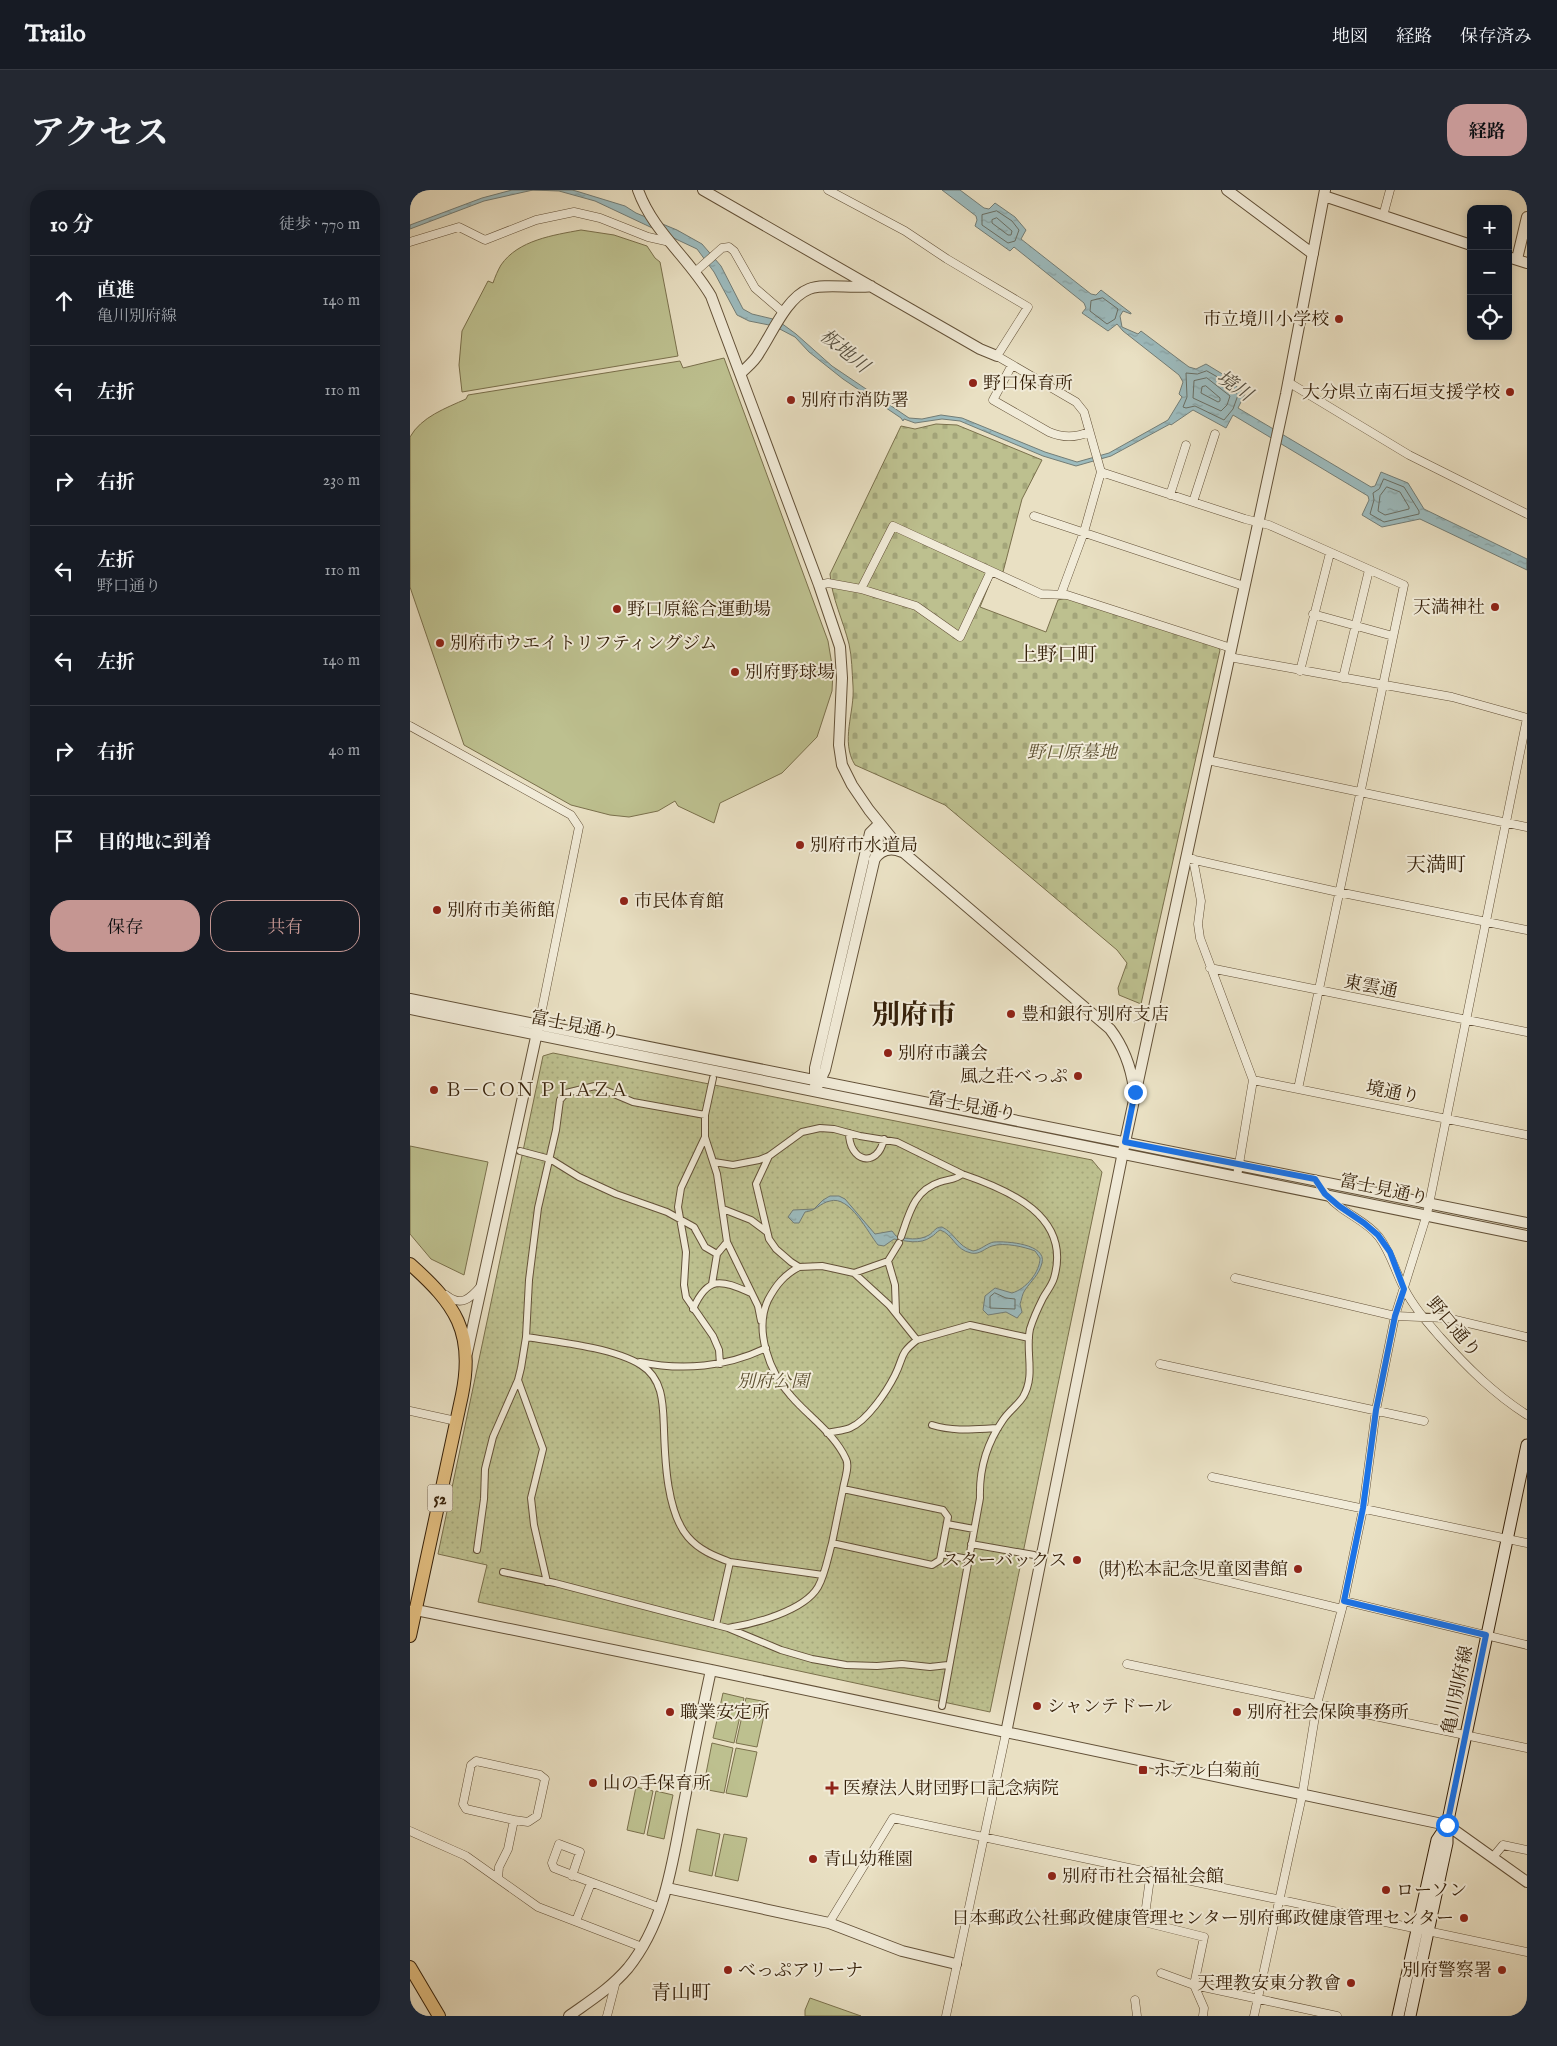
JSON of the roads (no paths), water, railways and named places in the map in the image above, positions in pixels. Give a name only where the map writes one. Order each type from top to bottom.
[{"type":"main road","name":"52","points":[[410,1264],[438,1290],[457,1316],[464,1339],[466,1359],[464,1387],[413,1611],[410,1636]]},
{"type":"main road","name":"亀川別府線","points":[[1398,2016],[1448,1843],[1447,1825],[1527,1445]]},
{"type":"main road","name":"亀川別府線","points":[[1410,2016],[1423,1930]]},
{"type":"main road","points":[[410,1967],[439,2016]]},
{"type":"street","points":[[703,190],[1076,402],[1084,412],[1100,470],[1084,532],[1061,594]]},
{"type":"street","points":[[828,190],[905,230],[947,259],[1028,307],[997,356]]},
{"type":"street","points":[[1227,190],[1313,254]]},
{"type":"street","points":[[1383,216],[1390,190]]},
{"type":"street","points":[[946,2016],[1006,1733],[1125,1142],[1190,859],[1207,760],[1288,382],[1325,193],[1383,216],[1467,244]]},
{"type":"street","points":[[640,194],[655,223],[670,242],[698,269],[711,296],[819,585],[841,654],[842,678],[839,745],[842,765],[852,785],[879,824],[903,852],[1110,1029],[1120,1044],[1130,1067],[1135,1097]]},
{"type":"street","points":[[410,242],[459,228],[485,240],[536,220],[574,212],[600,218],[648,237],[670,242]]},
{"type":"street","points":[[1527,217],[1512,258],[1527,263]]},
{"type":"street","points":[[698,269],[726,246],[732,249],[755,288],[782,316]]},
{"type":"street","points":[[741,373],[758,355],[794,299],[809,289],[871,286]]},
{"type":"street","points":[[1012,365],[993,400],[1058,436],[1068,437],[1089,432]]},
{"type":"street","points":[[1288,382],[1409,455],[1527,514]]},
{"type":"street","points":[[1193,502],[1215,434]]},
{"type":"street","points":[[1170,495],[1186,445]]},
{"type":"street","points":[[1100,470],[1170,495],[1269,525],[1404,585],[1298,1089]]},
{"type":"street","points":[[1034,516],[1244,586]]},
{"type":"street","points":[[861,588],[893,526],[1041,594],[1067,595],[1230,653],[1300,671],[1452,697],[1527,718],[1427,1214],[1395,1316],[1376,1410],[1363,1508],[1343,1605],[1317,1704],[1302,1796],[1254,2016]]},
{"type":"street","points":[[1300,671],[1330,553]]},
{"type":"street","points":[[1343,678],[1369,570]]},
{"type":"street","points":[[819,585],[828,583],[861,588],[916,606],[960,636],[991,571]]},
{"type":"street","points":[[1313,614],[1393,636]]},
{"type":"street","points":[[410,726],[570,816],[580,827],[466,1359]]},
{"type":"street","points":[[1207,760],[1527,827]]},
{"type":"street","points":[[815,1090],[874,860],[879,824]]},
{"type":"street","points":[[817,1080],[815,1068],[870,833],[879,824]]},
{"type":"street","points":[[874,860],[880,853],[890,849],[903,852]]},
{"type":"street","points":[[1190,859],[1338,892],[1527,930]]},
{"type":"street","points":[[1190,859],[1201,901],[1198,924],[1200,938],[1253,1080],[1237,1176]]},
{"type":"street","name":"東雲通","points":[[1210,968],[1527,1032]]},
{"type":"street","points":[[410,999],[538,1029],[817,1080],[1527,1223]]},
{"type":"street","name":"富士見通り","points":[[410,1009],[538,1029],[815,1090],[1527,1236]]},
{"type":"street","points":[[713,1078],[705,1115],[704,1137],[679,1193],[678,1207],[686,1252],[684,1286],[686,1297],[713,1336],[720,1364]]},
{"type":"street","name":"境通り","points":[[1253,1080],[1527,1135]]},
{"type":"street","points":[[477,1550],[487,1461],[493,1437],[518,1380],[526,1337],[529,1280],[538,1208],[558,1122],[560,1100],[566,1093],[588,1086],[600,1087],[633,1102],[705,1115]]},
{"type":"street","points":[[714,1162],[733,1165],[746,1164],[769,1156],[802,1132],[820,1128],[884,1139],[897,1142],[962,1174],[1001,1189],[1028,1203],[1039,1213],[1051,1232],[1056,1244],[1056,1270],[1052,1285],[1043,1298],[1032,1323],[1029,1338],[1030,1379],[1023,1398],[1004,1418],[992,1438],[979,1480],[980,1498],[942,1706]]},
{"type":"street","points":[[849,1133],[849,1142],[853,1152],[864,1158],[878,1154],[884,1139]]},
{"type":"street","points":[[704,1137],[714,1162],[727,1242],[758,1306],[766,1348],[783,1387],[837,1444],[848,1462],[832,1543],[816,1590],[806,1600],[777,1615],[728,1628]]},
{"type":"street","points":[[520,1151],[550,1159],[578,1177],[616,1194],[667,1212],[694,1227],[705,1247],[717,1254]]},
{"type":"street","points":[[769,1156],[756,1184],[758,1197],[766,1219],[767,1232],[769,1239],[776,1249],[799,1268]]},
{"type":"street","points":[[761,1324],[765,1307],[774,1289],[787,1273],[799,1268],[822,1266],[854,1272],[888,1260],[900,1240],[911,1208],[920,1194],[934,1184],[955,1179],[962,1174]]},
{"type":"street","name":"野口通り","points":[[1315,1179],[1325,1194],[1378,1235],[1390,1252],[1404,1289],[1423,1317],[1470,1371],[1527,1416]]},
{"type":"street","points":[[723,1209],[752,1220],[767,1232]]},
{"type":"street","points":[[712,1284],[717,1254],[727,1242]]},
{"type":"street","points":[[888,1260],[896,1285],[896,1313]]},
{"type":"street","points":[[854,1272],[881,1296],[917,1340]]},
{"type":"street","points":[[1235,1278],[1395,1316],[1447,1318],[1527,1337]]},
{"type":"street","points":[[438,1290],[452,1300],[460,1301],[473,1296],[483,1283]]},
{"type":"street","points":[[693,1309],[704,1289],[712,1284],[728,1283],[751,1293]]},
{"type":"street","points":[[827,1433],[850,1428],[865,1418],[894,1377],[905,1349],[917,1340],[970,1325],[1029,1338]]},
{"type":"street","points":[[526,1337],[601,1350],[632,1360],[670,1366],[720,1364],[745,1358],[766,1348]]},
{"type":"street","points":[[632,1360],[645,1368],[661,1390],[669,1486],[680,1524],[687,1536],[706,1553],[730,1562],[823,1574]]},
{"type":"street","points":[[1160,1364],[1424,1421]]},
{"type":"street","points":[[518,1380],[543,1448],[531,1498],[534,1525],[547,1582]]},
{"type":"street","points":[[410,1411],[456,1422]]},
{"type":"street","points":[[932,1424],[947,1430],[998,1428]]},
{"type":"street","points":[[1212,1477],[1527,1543]]},
{"type":"street","points":[[832,1543],[932,1565],[940,1560],[948,1517],[944,1510],[843,1489]]},
{"type":"street","points":[[947,1524],[974,1529]]},
{"type":"street","points":[[971,1544],[1034,1555]]},
{"type":"street","points":[[941,1554],[968,1559]]},
{"type":"street","points":[[716,1625],[730,1562]]},
{"type":"street","points":[[503,1572],[728,1628],[796,1655],[846,1666],[902,1664],[930,1667],[948,1665]]},
{"type":"street","points":[[1192,1573],[1527,1645]]},
{"type":"street","points":[[413,1611],[711,1670],[1302,1796],[1447,1825],[1527,1882]]},
{"type":"street","points":[[1127,1664],[1527,1748]]},
{"type":"street","points":[[569,2016],[616,1981],[650,1935],[667,1888],[711,1670]]},
{"type":"street","points":[[476,1761],[540,1775],[545,1778],[537,1816],[528,1822],[514,1820],[466,1809],[462,1804],[470,1765],[476,1761]]},
{"type":"street","points":[[829,1923],[893,1818],[1527,1952]]},
{"type":"street","points":[[498,1878],[499,1867],[508,1849],[514,1820]]},
{"type":"street","points":[[410,1831],[466,1856],[538,1907],[642,1947]]},
{"type":"street","points":[[1492,1857],[1503,1845],[1527,1850]]},
{"type":"street","points":[[1151,1872],[1144,1922],[1204,1937],[1194,1984],[1204,2008],[1203,2016]]},
{"type":"street","points":[[572,1876],[661,1908]]},
{"type":"street","points":[[576,1921],[591,1883]]},
{"type":"street","points":[[667,1888],[829,1923],[902,1951],[956,1964]]},
{"type":"street","points":[[1161,1973],[1194,1984],[1336,2016]]},
{"type":"street","points":[[607,2016],[616,1981]]},
{"type":"street","points":[[1135,2000],[1137,2016]]},
{"type":"water","points":[[512,190],[533,190],[484,201],[410,229],[410,225],[482,198]]},
{"type":"water","name":"境川","points":[[533,190],[572,190],[625,206],[702,244],[721,266],[743,309],[752,314],[777,320],[832,366],[909,418],[922,419],[941,415],[962,418],[1045,452],[1077,462],[1109,453],[1168,420],[1182,397],[1179,394],[1183,382],[1179,375],[1123,331],[1117,324],[1108,331],[1082,313],[1086,308],[1084,303],[1014,247],[1010,251],[975,226],[976,216],[942,190],[960,190],[984,208],[989,209],[995,203],[1015,217],[1026,230],[1021,239],[1091,294],[1096,295],[1101,290],[1131,313],[1123,311],[1120,316],[1122,327],[1138,334],[1141,331],[1189,367],[1196,369],[1206,364],[1224,375],[1245,394],[1238,408],[1371,487],[1375,486],[1381,472],[1408,483],[1424,509],[1527,559],[1527,570],[1420,519],[1382,527],[1362,515],[1369,500],[1368,496],[1233,415],[1226,428],[1193,410],[1171,425],[1111,456],[1076,466],[1043,456],[960,421],[942,419],[915,423],[904,419],[903,421],[843,379],[809,352],[795,337],[774,326],[749,321],[737,315],[714,272],[697,249],[595,201],[559,191]]},
{"type":"water","points":[[830,1196],[839,1196],[845,1199],[875,1234],[892,1231],[896,1236],[917,1239],[925,1237],[942,1227],[963,1246],[973,1251],[994,1242],[1016,1243],[1032,1248],[1042,1257],[1042,1263],[1037,1274],[1023,1293],[1020,1304],[1022,1312],[1017,1318],[1006,1312],[988,1315],[983,1310],[985,1296],[995,1288],[1012,1293],[1027,1284],[1038,1269],[1040,1258],[1035,1251],[1008,1245],[997,1245],[977,1253],[971,1253],[961,1249],[948,1235],[940,1230],[922,1241],[913,1242],[894,1239],[884,1246],[878,1245],[851,1209],[837,1201],[827,1202],[814,1209]]},
{"type":"water","points":[[814,1209],[805,1212],[799,1223],[794,1223],[788,1217],[793,1210]]},
{"type":"place","name":"市立境川小学校","points":[[1339,319]]},
{"type":"place","name":"野口保育所","points":[[973,383]]},
{"type":"place","name":"大分県立南石垣支援学校","points":[[1510,392]]},
{"type":"place","name":"別府市消防署","points":[[791,400]]},
{"type":"place","name":"天満神社","points":[[1495,607]]},
{"type":"place","name":"野口原総合運動場","points":[[617,609]]},
{"type":"place","name":"別府市ウエイトリフティングジム","points":[[440,643]]},
{"type":"place","name":"別府野球場","points":[[735,672]]},
{"type":"place","name":"別府市水道局","points":[[800,845]]},
{"type":"place","name":"市民体育館","points":[[624,901]]},
{"type":"place","name":"別府市美術館","points":[[437,910]]},
{"type":"place","name":"豊和銀行 別府支店","points":[[1011,1014]]},
{"type":"place","name":"別府市議会","points":[[888,1053]]},
{"type":"place","name":"風之荘べっぷ","points":[[1078,1076]]},
{"type":"place","name":"Ｂ－ＣＯＮ ＰＬＡＺＡ","points":[[434,1090]]},
{"type":"place","name":"スターバックス","points":[[1077,1560]]},
{"type":"place","name":"(財)松本記念児童図書館","points":[[1298,1569]]},
{"type":"place","name":"シャンテドール","points":[[1037,1706]]},
{"type":"place","name":"職業安定所","points":[[670,1712]]},
{"type":"place","name":"別府社会保険事務所","points":[[1237,1712]]},
{"type":"place","name":"ホテル白菊前","points":[[1143,1770]]},
{"type":"place","name":"山の手保育所","points":[[593,1783]]},
{"type":"place","name":"医療法人財団野口記念病院","points":[[832,1788]]},
{"type":"place","name":"青山幼稚園","points":[[813,1859]]},
{"type":"place","name":"別府市社会福祉会館","points":[[1052,1876]]},
{"type":"place","name":"ローソン","points":[[1386,1890]]},
{"type":"place","name":"日本郵政公社郵政健康管理センター別府郵政健康管理センター","points":[[1464,1918]]},
{"type":"place","name":"べっぷアリーナ","points":[[728,1970]]},
{"type":"place","name":"別府警察署","points":[[1502,1970]]},
{"type":"place","name":"天理教安東分教會","points":[[1351,1983]]},
{"type":"district","name":"上野口町","points":[[1057,654]]},
{"type":"district","name":"天満町","points":[[1436,864]]},
{"type":"district","name":"別府市","points":[[914,1014]]},
{"type":"district","name":"青山町","points":[[681,1992]]},
{"type":"water label","name":"板地川","points":[[845,350]]},
{"type":"park label","name":"野口原墓地","points":[[1072,752]]},
{"type":"park label","name":"別府公園","points":[[773,1381]]}]
